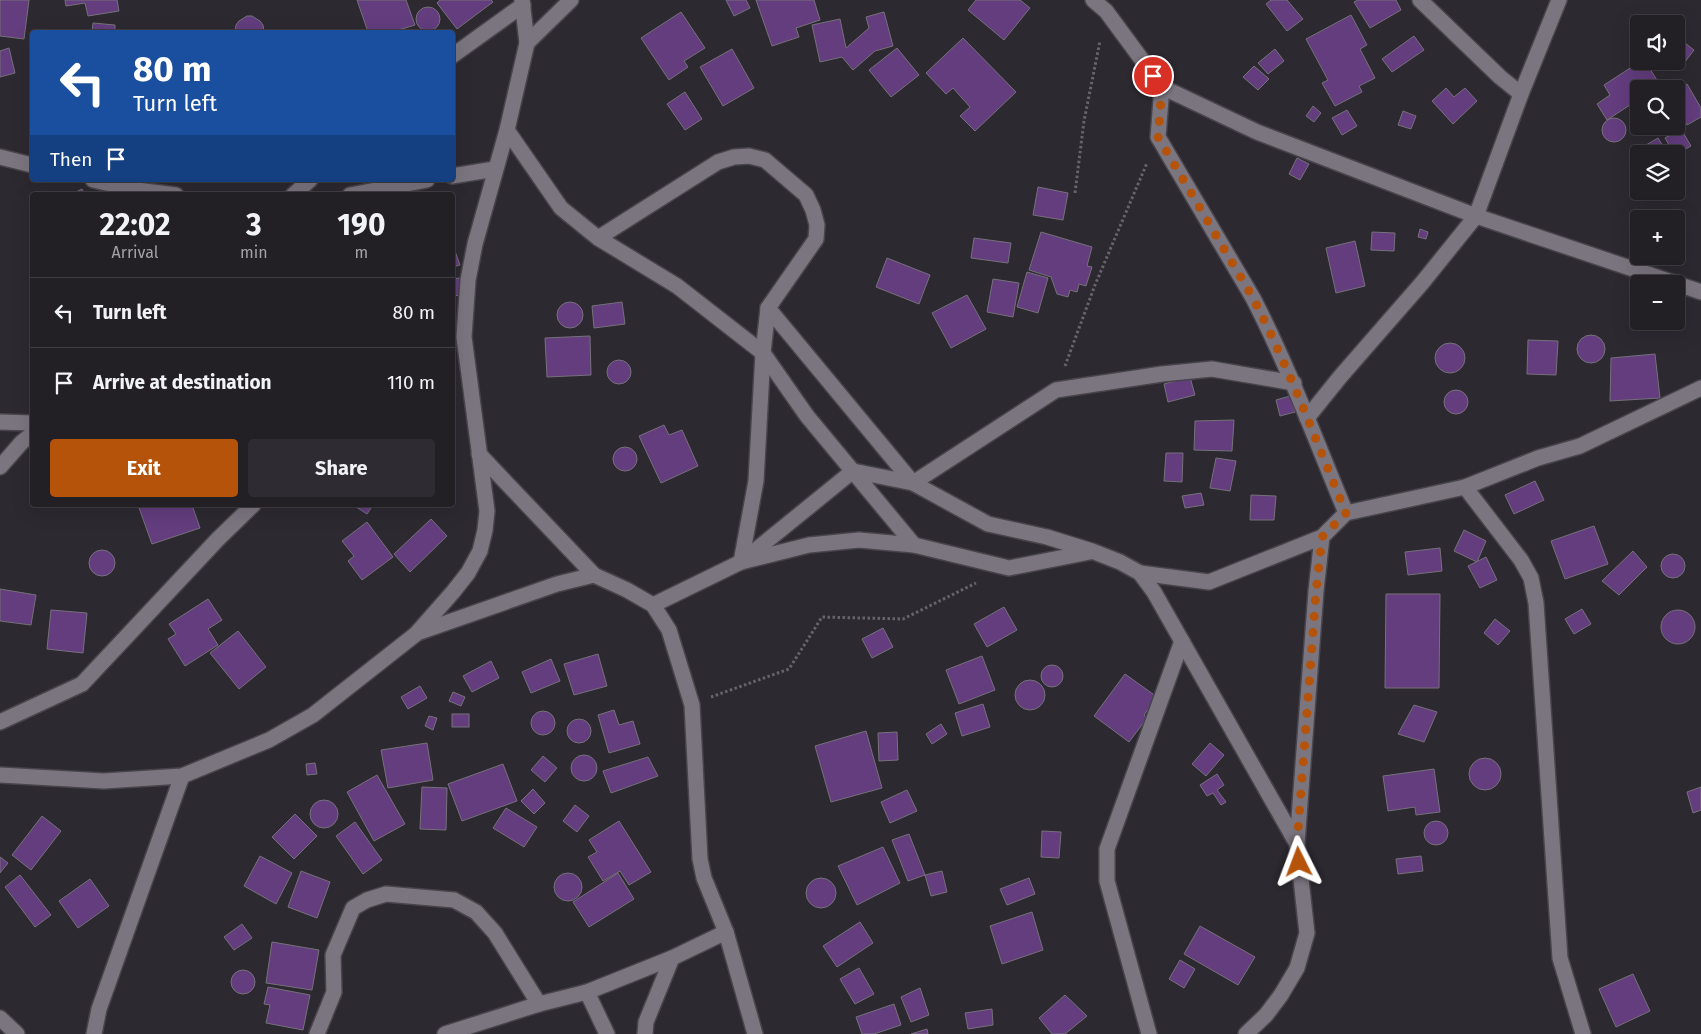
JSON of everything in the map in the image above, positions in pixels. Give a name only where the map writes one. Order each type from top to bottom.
[{"type":"street","points":[[527,43],[571,0]]},
{"type":"street","points":[[1093,0],[1106,11],[1162,87],[1257,132],[1476,216],[1701,292]]},
{"type":"street","points":[[1420,0],[1480,58],[1521,94]]},
{"type":"street","points":[[1307,418],[1422,283],[1476,216],[1521,94],[1559,0]]},
{"type":"street","points":[[0,775],[104,781],[182,776],[269,740],[313,714],[416,634],[464,580],[480,551],[486,530],[487,511],[479,454],[458,341],[475,244],[507,130],[527,43],[523,2]]},
{"type":"street","points":[[455,54],[523,2]]},
{"type":"street","points":[[1162,87],[1158,137],[1253,298],[1294,383],[1346,513]]},
{"type":"street","points":[[507,130],[561,208],[598,238],[677,286],[763,353],[807,416],[914,545]]},
{"type":"street","points":[[598,238],[718,162],[734,157],[749,156],[765,160],[806,194],[813,210],[816,238],[768,308],[763,353],[756,481],[741,562]]},
{"type":"street","points":[[0,157],[30,164]]},
{"type":"street","points":[[455,176],[495,169]]},
{"type":"street","points":[[102,182],[153,192]]},
{"type":"street","points":[[296,192],[308,182]]},
{"type":"street","points":[[365,192],[417,182]]},
{"type":"street","points":[[768,308],[913,483]]},
{"type":"street","points":[[913,483],[1056,390],[1162,374],[1212,369],[1294,383]]},
{"type":"street","points":[[1140,574],[1209,582],[1322,537],[1346,513],[1465,487],[1538,458],[1580,446],[1701,388]]},
{"type":"street","points":[[0,422],[30,423]]},
{"type":"street","points":[[0,467],[30,436]]},
{"type":"street","points":[[479,454],[594,575],[627,590],[653,605],[669,630],[692,705],[700,859],[704,878],[726,932],[755,1034]]},
{"type":"street","points":[[852,471],[913,483],[988,524],[1047,537],[1092,551],[1120,562],[1140,574],[1154,592],[1297,844]]},
{"type":"street","points":[[741,562],[852,471]]},
{"type":"street","points":[[1465,487],[1521,560],[1531,578],[1536,603],[1560,958],[1583,1034]]},
{"type":"street","points":[[0,722],[82,684],[218,539],[251,507]]},
{"type":"street","points":[[1246,1034],[1266,1015],[1281,995],[1297,968],[1307,933],[1297,844],[1316,592],[1322,537]]},
{"type":"street","points":[[653,605],[741,562],[808,545],[858,540],[914,545],[1009,568],[1092,551]]},
{"type":"street","points":[[416,634],[557,584],[594,575]]},
{"type":"street","points":[[1149,1034],[1107,881],[1107,849],[1182,641]]},
{"type":"street","points":[[94,1034],[100,1009],[182,776]]},
{"type":"street","points":[[317,1034],[334,992],[333,955],[353,908],[367,900],[386,894],[454,900],[476,912],[495,933],[539,1004]]},
{"type":"street","points":[[445,1034],[539,1004],[587,992],[672,958],[726,932]]},
{"type":"street","points":[[645,1034],[646,1022],[672,958]]},
{"type":"street","points":[[587,992],[607,1034]]},
{"type":"street","points":[[0,1018],[17,1034]]},
{"type":"path","points":[[1075,193],[1084,121],[1106,11]]},
{"type":"path","points":[[1056,390],[1095,285],[1158,137]]},
{"type":"path","points":[[692,705],[789,670],[822,617],[903,619],[1009,568]]},
{"type":"building","points":[[0,0],[29,0],[24,39],[0,36]]},
{"type":"building","points":[[65,0],[117,0],[119,11],[88,16],[85,3],[66,6]]},
{"type":"building","points":[[357,0],[406,0],[415,25],[399,30],[367,30]]},
{"type":"building","points":[[440,0],[491,0],[493,2],[457,29],[437,3]]},
{"type":"building","points":[[726,0],[746,0],[750,8],[734,16]]},
{"type":"building","points":[[756,0],[814,0],[820,20],[796,28],[799,37],[772,46]]},
{"type":"building","points":[[976,0],[1020,0],[1030,8],[1004,40],[968,10]]},
{"type":"building","points":[[1271,0],[1287,0],[1303,19],[1287,31],[1266,4]]},
{"type":"building","points":[[1358,0],[1396,0],[1401,10],[1370,28],[1354,2]]},
{"type":"building","points":[[423,8],[433,8],[439,14],[439,24],[433,30],[423,30],[417,24],[417,14]]},
{"type":"building","points":[[681,12],[705,48],[684,61],[688,67],[669,80],[641,38]]},
{"type":"building","points":[[884,12],[893,46],[875,51],[853,70],[842,57],[820,62],[812,25],[840,19],[846,48],[869,28],[866,17]]},
{"type":"building","points":[[1351,15],[1367,45],[1360,49],[1375,78],[1359,86],[1362,92],[1335,106],[1322,83],[1328,80],[1306,39]]},
{"type":"building","points":[[247,16],[252,16],[260,21],[264,30],[235,30],[239,21]]},
{"type":"building","points":[[93,23],[115,25],[115,30],[92,30]]},
{"type":"building","points":[[1414,36],[1424,50],[1392,72],[1382,59]]},
{"type":"building","points":[[963,38],[1016,92],[975,131],[960,116],[970,107],[953,88],[946,94],[926,73]]},
{"type":"building","points":[[1685,43],[1694,50],[1685,62]]},
{"type":"building","points":[[9,48],[15,73],[0,77],[0,51]]},
{"type":"building","points":[[897,48],[919,75],[891,97],[869,70]]},
{"type":"building","points":[[732,49],[754,88],[723,106],[700,67]]},
{"type":"building","points":[[1275,49],[1284,61],[1268,74],[1258,63]]},
{"type":"building","points":[[1254,66],[1269,79],[1258,90],[1243,77]]},
{"type":"building","points":[[1630,68],[1630,70],[1651,70],[1657,80],[1630,80],[1630,105],[1607,120],[1597,104],[1610,95],[1604,85]]},
{"type":"building","points":[[1687,84],[1701,108],[1701,117],[1687,125],[1685,122],[1685,85]]},
{"type":"building","points":[[1446,88],[1454,97],[1465,88],[1477,101],[1453,124],[1432,101]]},
{"type":"building","points":[[685,92],[702,119],[685,130],[667,104]]},
{"type":"building","points":[[1313,106],[1321,113],[1314,122],[1306,116]]},
{"type":"building","points":[[1347,110],[1357,126],[1342,135],[1332,118]]},
{"type":"building","points":[[1403,111],[1416,116],[1411,129],[1398,125]]},
{"type":"building","points":[[1614,118],[1619,119],[1625,125],[1625,135],[1619,141],[1614,142],[1609,141],[1603,135],[1602,130],[1603,125],[1609,119]]},
{"type":"building","points":[[1670,135],[1685,135],[1691,146],[1685,149],[1685,145],[1669,145],[1665,138]]},
{"type":"building","points":[[1658,138],[1662,145],[1646,145]]},
{"type":"building","points":[[1297,158],[1309,164],[1300,180],[1289,174]]},
{"type":"building","points":[[1038,187],[1068,193],[1063,220],[1033,215]]},
{"type":"building","points":[[1420,229],[1428,232],[1426,239],[1418,237]]},
{"type":"building","points":[[1041,232],[1092,247],[1087,266],[1092,267],[1086,286],[1079,284],[1077,292],[1070,290],[1068,297],[1057,294],[1051,277],[1029,270]]},
{"type":"building","points":[[1372,232],[1395,233],[1394,251],[1371,250]]},
{"type":"building","points":[[974,238],[1011,243],[1008,263],[971,258]]},
{"type":"building","points":[[1355,241],[1365,286],[1336,293],[1326,248]]},
{"type":"building","points":[[455,251],[460,265],[455,266]]},
{"type":"building","points":[[887,258],[930,275],[919,304],[876,287]]},
{"type":"building","points":[[1027,272],[1048,278],[1038,313],[1017,307]]},
{"type":"building","points":[[460,278],[462,295],[455,296],[455,279]]},
{"type":"building","points":[[993,279],[1019,283],[1013,317],[987,312]]},
{"type":"building","points":[[967,295],[986,329],[951,348],[932,313]]},
{"type":"building","points":[[570,302],[579,306],[583,315],[579,324],[570,328],[561,324],[557,315],[561,306]]},
{"type":"building","points":[[622,302],[625,324],[594,328],[592,306]]},
{"type":"building","points":[[1591,335],[1601,339],[1605,349],[1601,359],[1591,363],[1581,359],[1577,349],[1581,339]]},
{"type":"building","points":[[590,336],[591,375],[547,377],[545,338]]},
{"type":"building","points":[[1528,340],[1558,341],[1556,375],[1527,374]]},
{"type":"building","points":[[1450,343],[1460,348],[1465,358],[1460,368],[1450,373],[1440,368],[1435,358],[1440,348]]},
{"type":"building","points":[[1655,354],[1660,398],[1610,401],[1611,358]]},
{"type":"building","points":[[619,360],[628,363],[631,372],[628,381],[619,384],[610,381],[607,372],[610,363]]},
{"type":"building","points":[[1190,377],[1195,395],[1168,402],[1164,384]]},
{"type":"building","points":[[1456,390],[1465,393],[1468,402],[1465,411],[1456,414],[1447,411],[1444,402],[1447,393]]},
{"type":"building","points":[[1290,396],[1295,412],[1280,416],[1276,400]]},
{"type":"building","points":[[1234,420],[1232,451],[1194,450],[1195,421]]},
{"type":"building","points":[[664,425],[669,435],[682,430],[698,466],[661,483],[639,436]]},
{"type":"building","points":[[625,447],[630,448],[636,454],[636,464],[630,470],[625,471],[620,470],[614,464],[613,459],[614,454],[620,448]]},
{"type":"building","points":[[1166,453],[1183,453],[1182,482],[1164,481]]},
{"type":"building","points":[[1216,458],[1236,461],[1230,491],[1210,488]]},
{"type":"building","points":[[1535,481],[1544,500],[1514,514],[1505,495]]},
{"type":"building","points":[[1201,493],[1204,505],[1185,508],[1182,496]]},
{"type":"building","points":[[1251,495],[1276,496],[1274,520],[1250,520]]},
{"type":"building","points":[[139,507],[193,507],[200,528],[152,544]]},
{"type":"building","points":[[356,507],[372,507],[367,514]]},
{"type":"building","points":[[431,519],[447,536],[410,572],[394,554]]},
{"type":"building","points":[[367,522],[393,557],[362,580],[348,561],[354,556],[342,541]]},
{"type":"building","points":[[1594,526],[1608,564],[1565,579],[1551,541]]},
{"type":"building","points":[[1464,530],[1486,541],[1477,562],[1454,551]]},
{"type":"building","points":[[1440,548],[1442,571],[1408,575],[1405,552]]},
{"type":"building","points":[[102,550],[111,554],[115,563],[111,572],[102,576],[93,572],[89,563],[93,554]]},
{"type":"building","points":[[1633,551],[1647,567],[1619,595],[1602,581]]},
{"type":"building","points":[[1668,554],[1678,554],[1685,561],[1685,571],[1678,578],[1668,578],[1661,571],[1661,561]]},
{"type":"building","points":[[1486,557],[1497,580],[1480,588],[1468,566]]},
{"type":"building","points":[[0,589],[36,595],[31,625],[0,621]]},
{"type":"building","points":[[1386,594],[1440,594],[1439,688],[1385,688]]},
{"type":"building","points":[[208,599],[222,620],[208,629],[218,645],[185,666],[168,639],[176,634],[169,624]]},
{"type":"building","points":[[1004,607],[1017,630],[987,647],[974,624]]},
{"type":"building","points":[[1582,609],[1591,624],[1574,634],[1565,619]]},
{"type":"building","points":[[51,610],[87,613],[83,653],[47,649]]},
{"type":"building","points":[[1678,610],[1685,611],[1690,615],[1694,620],[1694,634],[1690,639],[1685,643],[1678,644],[1671,643],[1666,639],[1662,634],[1661,627],[1662,620],[1666,615],[1671,611]]},
{"type":"building","points":[[1495,619],[1510,631],[1498,645],[1484,633]]},
{"type":"building","points":[[883,628],[893,647],[872,658],[862,639]]},
{"type":"building","points":[[238,631],[266,667],[239,689],[210,653]]},
{"type":"building","points":[[598,654],[607,686],[574,695],[564,664]]},
{"type":"building","points":[[982,656],[995,690],[959,704],[946,670]]},
{"type":"building","points":[[551,659],[560,681],[531,693],[522,672]]},
{"type":"building","points":[[491,661],[499,678],[472,692],[463,676]]},
{"type":"building","points":[[1052,665],[1060,668],[1063,676],[1060,684],[1052,687],[1044,684],[1041,676],[1044,668]]},
{"type":"building","points":[[1125,674],[1157,697],[1144,715],[1147,718],[1129,742],[1094,716]]},
{"type":"building","points":[[1030,680],[1036,681],[1044,689],[1044,701],[1036,709],[1030,710],[1024,709],[1016,701],[1015,695],[1016,689],[1024,681]]},
{"type":"building","points":[[420,686],[427,698],[408,709],[401,697]]},
{"type":"building","points":[[453,692],[465,697],[461,706],[449,701]]},
{"type":"building","points":[[983,704],[990,727],[962,736],[955,713]]},
{"type":"building","points":[[1414,705],[1437,712],[1424,742],[1398,734]]},
{"type":"building","points":[[614,710],[619,725],[633,721],[640,744],[609,753],[598,715]]},
{"type":"building","points":[[538,711],[548,711],[555,718],[555,728],[548,735],[538,735],[531,728],[531,718]]},
{"type":"building","points":[[452,714],[469,714],[469,727],[452,727]]},
{"type":"building","points":[[429,716],[437,718],[433,730],[425,726]]},
{"type":"building","points":[[579,719],[588,722],[591,731],[588,740],[579,743],[570,740],[567,731],[570,722]]},
{"type":"building","points":[[941,724],[947,734],[932,744],[926,734]]},
{"type":"building","points":[[866,731],[882,788],[831,802],[815,746]]},
{"type":"building","points":[[897,732],[898,760],[879,761],[878,733]]},
{"type":"building","points":[[427,743],[433,780],[388,788],[381,750]]},
{"type":"building","points":[[1210,743],[1224,755],[1206,776],[1192,764]]},
{"type":"building","points":[[584,755],[593,759],[597,768],[593,777],[584,781],[575,777],[571,768],[575,759]]},
{"type":"building","points":[[543,756],[557,768],[545,782],[531,770]]},
{"type":"building","points":[[648,757],[658,776],[611,793],[603,771]]},
{"type":"building","points":[[1485,758],[1491,759],[1496,763],[1500,768],[1500,780],[1496,785],[1491,789],[1485,790],[1479,789],[1474,785],[1470,780],[1469,774],[1470,768],[1474,763],[1479,759]]},
{"type":"building","points":[[315,763],[317,774],[307,775],[306,764]]},
{"type":"building","points":[[503,764],[517,801],[462,821],[448,784]]},
{"type":"building","points":[[1434,769],[1440,812],[1416,815],[1415,807],[1388,811],[1383,776]]},
{"type":"building","points":[[1217,774],[1224,785],[1217,790],[1226,802],[1221,805],[1213,793],[1207,796],[1200,785]]},
{"type":"building","points":[[377,775],[405,824],[374,841],[347,792]]},
{"type":"building","points":[[422,787],[447,788],[446,830],[420,829]]},
{"type":"building","points":[[1701,787],[1701,810],[1693,813],[1687,792]]},
{"type":"building","points":[[533,789],[545,803],[534,814],[521,801]]},
{"type":"building","points":[[907,790],[917,811],[890,823],[881,802]]},
{"type":"building","points":[[324,800],[334,804],[338,814],[334,824],[324,828],[314,824],[310,814],[314,804]]},
{"type":"building","points":[[575,805],[589,816],[577,832],[563,821]]},
{"type":"building","points":[[506,808],[537,827],[524,847],[493,828]]},
{"type":"building","points":[[295,814],[317,836],[294,859],[272,837]]},
{"type":"building","points":[[42,816],[61,831],[31,870],[12,855]]},
{"type":"building","points":[[619,821],[651,872],[629,885],[620,871],[603,881],[588,857],[597,852],[589,840]]},
{"type":"building","points":[[1436,821],[1444,825],[1448,833],[1444,841],[1436,845],[1428,841],[1424,833],[1428,825]]},
{"type":"building","points":[[355,822],[382,860],[363,874],[336,836]]},
{"type":"building","points":[[1042,831],[1061,832],[1059,858],[1041,857]]},
{"type":"building","points":[[909,834],[925,875],[908,881],[892,840]]},
{"type":"building","points":[[883,847],[900,883],[857,905],[838,866]]},
{"type":"building","points":[[260,856],[292,873],[276,904],[244,886]]},
{"type":"building","points":[[1421,856],[1423,871],[1398,874],[1396,859]]},
{"type":"building","points":[[0,857],[8,863],[0,873]]},
{"type":"building","points":[[301,871],[330,882],[317,918],[288,907]]},
{"type":"building","points":[[942,871],[947,892],[931,896],[925,875]]},
{"type":"building","points":[[568,873],[578,877],[582,887],[578,897],[568,901],[558,897],[554,887],[558,877]]},
{"type":"building","points":[[618,873],[634,899],[589,927],[573,902]]},
{"type":"building","points":[[20,875],[51,915],[35,927],[5,887]]},
{"type":"building","points":[[821,878],[832,882],[836,893],[832,904],[821,908],[810,904],[806,893],[810,882]]},
{"type":"building","points":[[1029,878],[1035,894],[1007,905],[1000,889]]},
{"type":"building","points":[[90,879],[109,906],[78,928],[59,901]]},
{"type":"building","points":[[1032,912],[1043,950],[1002,964],[990,926]]},
{"type":"building","points":[[860,922],[873,943],[837,967],[823,946]]},
{"type":"building","points":[[242,924],[252,938],[234,950],[224,937]]},
{"type":"building","points":[[1200,926],[1255,957],[1238,985],[1184,954]]},
{"type":"building","points":[[272,942],[319,950],[312,990],[266,983]]},
{"type":"building","points":[[1180,960],[1195,969],[1184,988],[1169,979]]},
{"type":"building","points":[[859,968],[874,994],[855,1004],[840,979]]},
{"type":"building","points":[[243,970],[251,974],[255,982],[251,990],[243,994],[235,990],[231,982],[235,974]]},
{"type":"building","points":[[1633,974],[1650,1011],[1616,1027],[1599,989]]},
{"type":"building","points":[[268,987],[310,995],[303,1030],[266,1023],[270,1005],[264,1004]]},
{"type":"building","points":[[920,988],[929,1015],[911,1022],[901,997]]},
{"type":"building","points":[[1065,995],[1087,1016],[1065,1034],[1052,1034],[1039,1018]]},
{"type":"building","points":[[894,1004],[901,1025],[874,1034],[862,1034],[856,1017]]},
{"type":"building","points":[[992,1009],[993,1025],[968,1029],[965,1013]]},
{"type":"building","points":[[927,1029],[928,1034],[911,1034]]},
{"type":"route","points":[[1153,76],[1162,87],[1158,137],[1267,325],[1294,383],[1346,513],[1322,537],[1316,592],[1297,844],[1299,862]]}]
